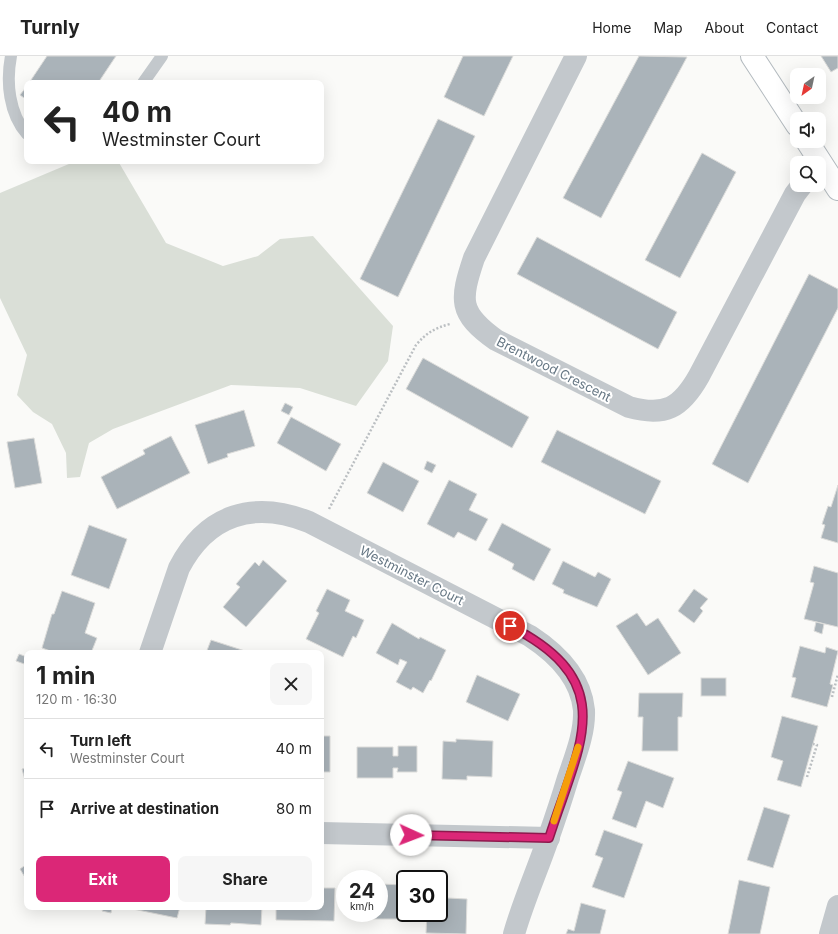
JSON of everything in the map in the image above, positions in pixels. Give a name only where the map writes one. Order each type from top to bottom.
[{"type":"street","name":"Brentwood Crescent","points":[[576,56],[474,258],[466,282],[463,301],[470,318],[482,330],[496,340],[629,407],[647,412],[661,410],[677,404],[690,392],[696,382],[797,192]]},
{"type":"street","points":[[752,56],[790,114]]},
{"type":"street","points":[[826,171],[838,188]]},
{"type":"street","name":"Westminster Court","points":[[151,650],[179,568],[195,543],[209,528],[239,514],[255,511],[291,515],[320,528],[530,636],[556,656],[569,671],[580,694],[584,709],[583,725],[578,747],[549,838],[514,934]]},
{"type":"street","points":[[324,833],[549,838]]},
{"type":"street","points":[[830,934],[838,906]]},
{"type":"lane","points":[[11,56],[9,81],[11,99],[15,115],[24,129]]},
{"type":"lane","points":[[145,80],[162,56]]},
{"type":"path","points":[[320,528],[416,345],[425,335],[435,328],[470,318]]},
{"type":"path","points":[[832,697],[838,674],[834,672]]},
{"type":"path","points":[[807,777],[809,765],[817,745],[813,744]]},
{"type":"shaded area","points":[[69,164],[120,164],[166,243],[223,266],[258,256],[280,239],[313,236],[393,326],[388,361],[356,406],[300,388],[231,385],[113,429],[89,443],[80,477],[67,478],[66,453],[52,424],[33,412],[17,395],[27,355],[0,298],[0,193]]},
{"type":"building","points":[[47,56],[116,56],[100,80],[31,80]]},
{"type":"building","points":[[463,56],[513,56],[484,116],[444,97]]},
{"type":"building","points":[[639,56],[687,57],[601,218],[563,198]]},
{"type":"building","points":[[821,56],[838,56],[838,68],[831,72]]},
{"type":"building","points":[[24,90],[24,98],[20,95]]},
{"type":"building","points":[[438,119],[475,136],[398,297],[360,279]]},
{"type":"building","points":[[702,153],[736,172],[680,278],[645,260]]},
{"type":"building","points":[[537,237],[677,312],[658,349],[517,274]]},
{"type":"building","points":[[809,274],[838,289],[838,308],[748,483],[712,464]]},
{"type":"building","points":[[423,358],[529,417],[512,448],[406,389]]},
{"type":"building","points":[[285,403],[293,407],[289,415],[281,411]]},
{"type":"building","points":[[244,410],[255,446],[227,454],[228,457],[208,464],[195,425]]},
{"type":"building","points":[[291,417],[341,444],[326,471],[277,443]]},
{"type":"building","points":[[557,430],[661,481],[645,514],[541,462]]},
{"type":"building","points":[[171,436],[190,473],[117,509],[101,477],[145,454],[143,450]]},
{"type":"building","points":[[34,438],[42,483],[15,488],[7,442]]},
{"type":"building","points":[[427,461],[436,465],[432,473],[424,469]]},
{"type":"building","points":[[383,462],[419,481],[403,512],[367,493]]},
{"type":"building","points":[[449,480],[477,494],[469,510],[488,519],[476,541],[458,532],[454,538],[427,524]]},
{"type":"building","points":[[838,485],[838,543],[821,538],[825,525],[822,524],[828,506],[831,507]]},
{"type":"building","points":[[502,523],[551,549],[534,581],[512,569],[514,564],[488,550]]},
{"type":"building","points":[[89,525],[127,539],[109,589],[71,575]]},
{"type":"building","points":[[263,560],[287,581],[246,627],[223,607],[240,587],[236,584],[255,562],[259,566]]},
{"type":"building","points":[[563,561],[595,577],[598,572],[611,579],[597,607],[563,593],[564,590],[552,584]]},
{"type":"building","points":[[814,566],[838,573],[838,627],[804,619],[814,583],[810,582]]},
{"type":"building","points":[[327,589],[350,600],[345,611],[364,620],[356,638],[353,636],[343,657],[306,639],[319,613],[316,611]]},
{"type":"building","points":[[694,589],[708,599],[700,608],[703,611],[694,623],[678,611]]},
{"type":"building","points":[[62,591],[95,603],[85,633],[97,638],[92,650],[48,650],[42,648],[52,614],[54,614]]},
{"type":"building","points":[[637,613],[646,626],[658,618],[681,653],[648,675],[616,626]]},
{"type":"building","points":[[816,622],[824,624],[822,634],[814,631]]},
{"type":"building","points":[[392,623],[419,639],[420,637],[446,650],[431,681],[430,680],[423,693],[413,687],[411,690],[396,682],[407,662],[400,659],[398,665],[376,653]]},
{"type":"building","points":[[211,640],[242,650],[207,650]]},
{"type":"building","points":[[800,646],[825,653],[826,647],[838,651],[830,684],[833,685],[827,707],[791,697],[796,678],[792,677]]},
{"type":"building","points":[[19,654],[24,656],[24,664],[16,661]]},
{"type":"building","points":[[477,675],[520,694],[508,721],[466,702]]},
{"type":"building","points":[[701,678],[726,678],[726,696],[701,696]]},
{"type":"building","points":[[639,693],[683,693],[682,717],[678,717],[678,751],[642,751],[643,717],[638,717]]},
{"type":"building","points":[[782,716],[818,726],[801,787],[777,780],[783,761],[771,757]]},
{"type":"building","points":[[324,736],[330,736],[330,772],[324,772]]},
{"type":"building","points":[[456,739],[493,741],[492,777],[467,776],[467,780],[442,779],[443,741],[456,742]]},
{"type":"building","points":[[398,746],[417,746],[417,772],[397,772],[398,768],[393,768],[393,778],[357,778],[357,747],[393,747],[393,756],[398,756]]},
{"type":"building","points":[[628,761],[674,778],[663,808],[646,801],[636,828],[612,819],[622,792],[617,790]]},
{"type":"building","points":[[764,807],[790,815],[773,868],[747,860]]},
{"type":"building","points":[[604,830],[643,844],[624,898],[592,887],[603,858],[595,855]]},
{"type":"building","points":[[24,866],[24,876],[20,869]]},
{"type":"building","points":[[739,880],[770,887],[760,934],[728,934]]},
{"type":"building","points":[[388,884],[396,885],[396,919],[388,919]]},
{"type":"building","points":[[324,888],[335,888],[334,921],[276,920],[276,910],[324,910]]},
{"type":"building","points":[[448,898],[467,899],[466,934],[426,933],[427,922],[448,922]]},
{"type":"building","points":[[581,903],[606,910],[600,934],[566,934],[568,929],[574,931]]},
{"type":"building","points":[[102,910],[112,910],[111,913]]},
{"type":"building","points":[[138,910],[179,910],[177,918]]},
{"type":"building","points":[[206,910],[262,910],[261,925],[231,923],[230,925],[205,924]]},
{"type":"slow traffic","points":[[554,821],[578,747]]},
{"type":"route","points":[[411,835],[549,838],[578,747],[583,725],[584,709],[576,683],[561,661],[545,646],[530,636],[510,626]]}]
